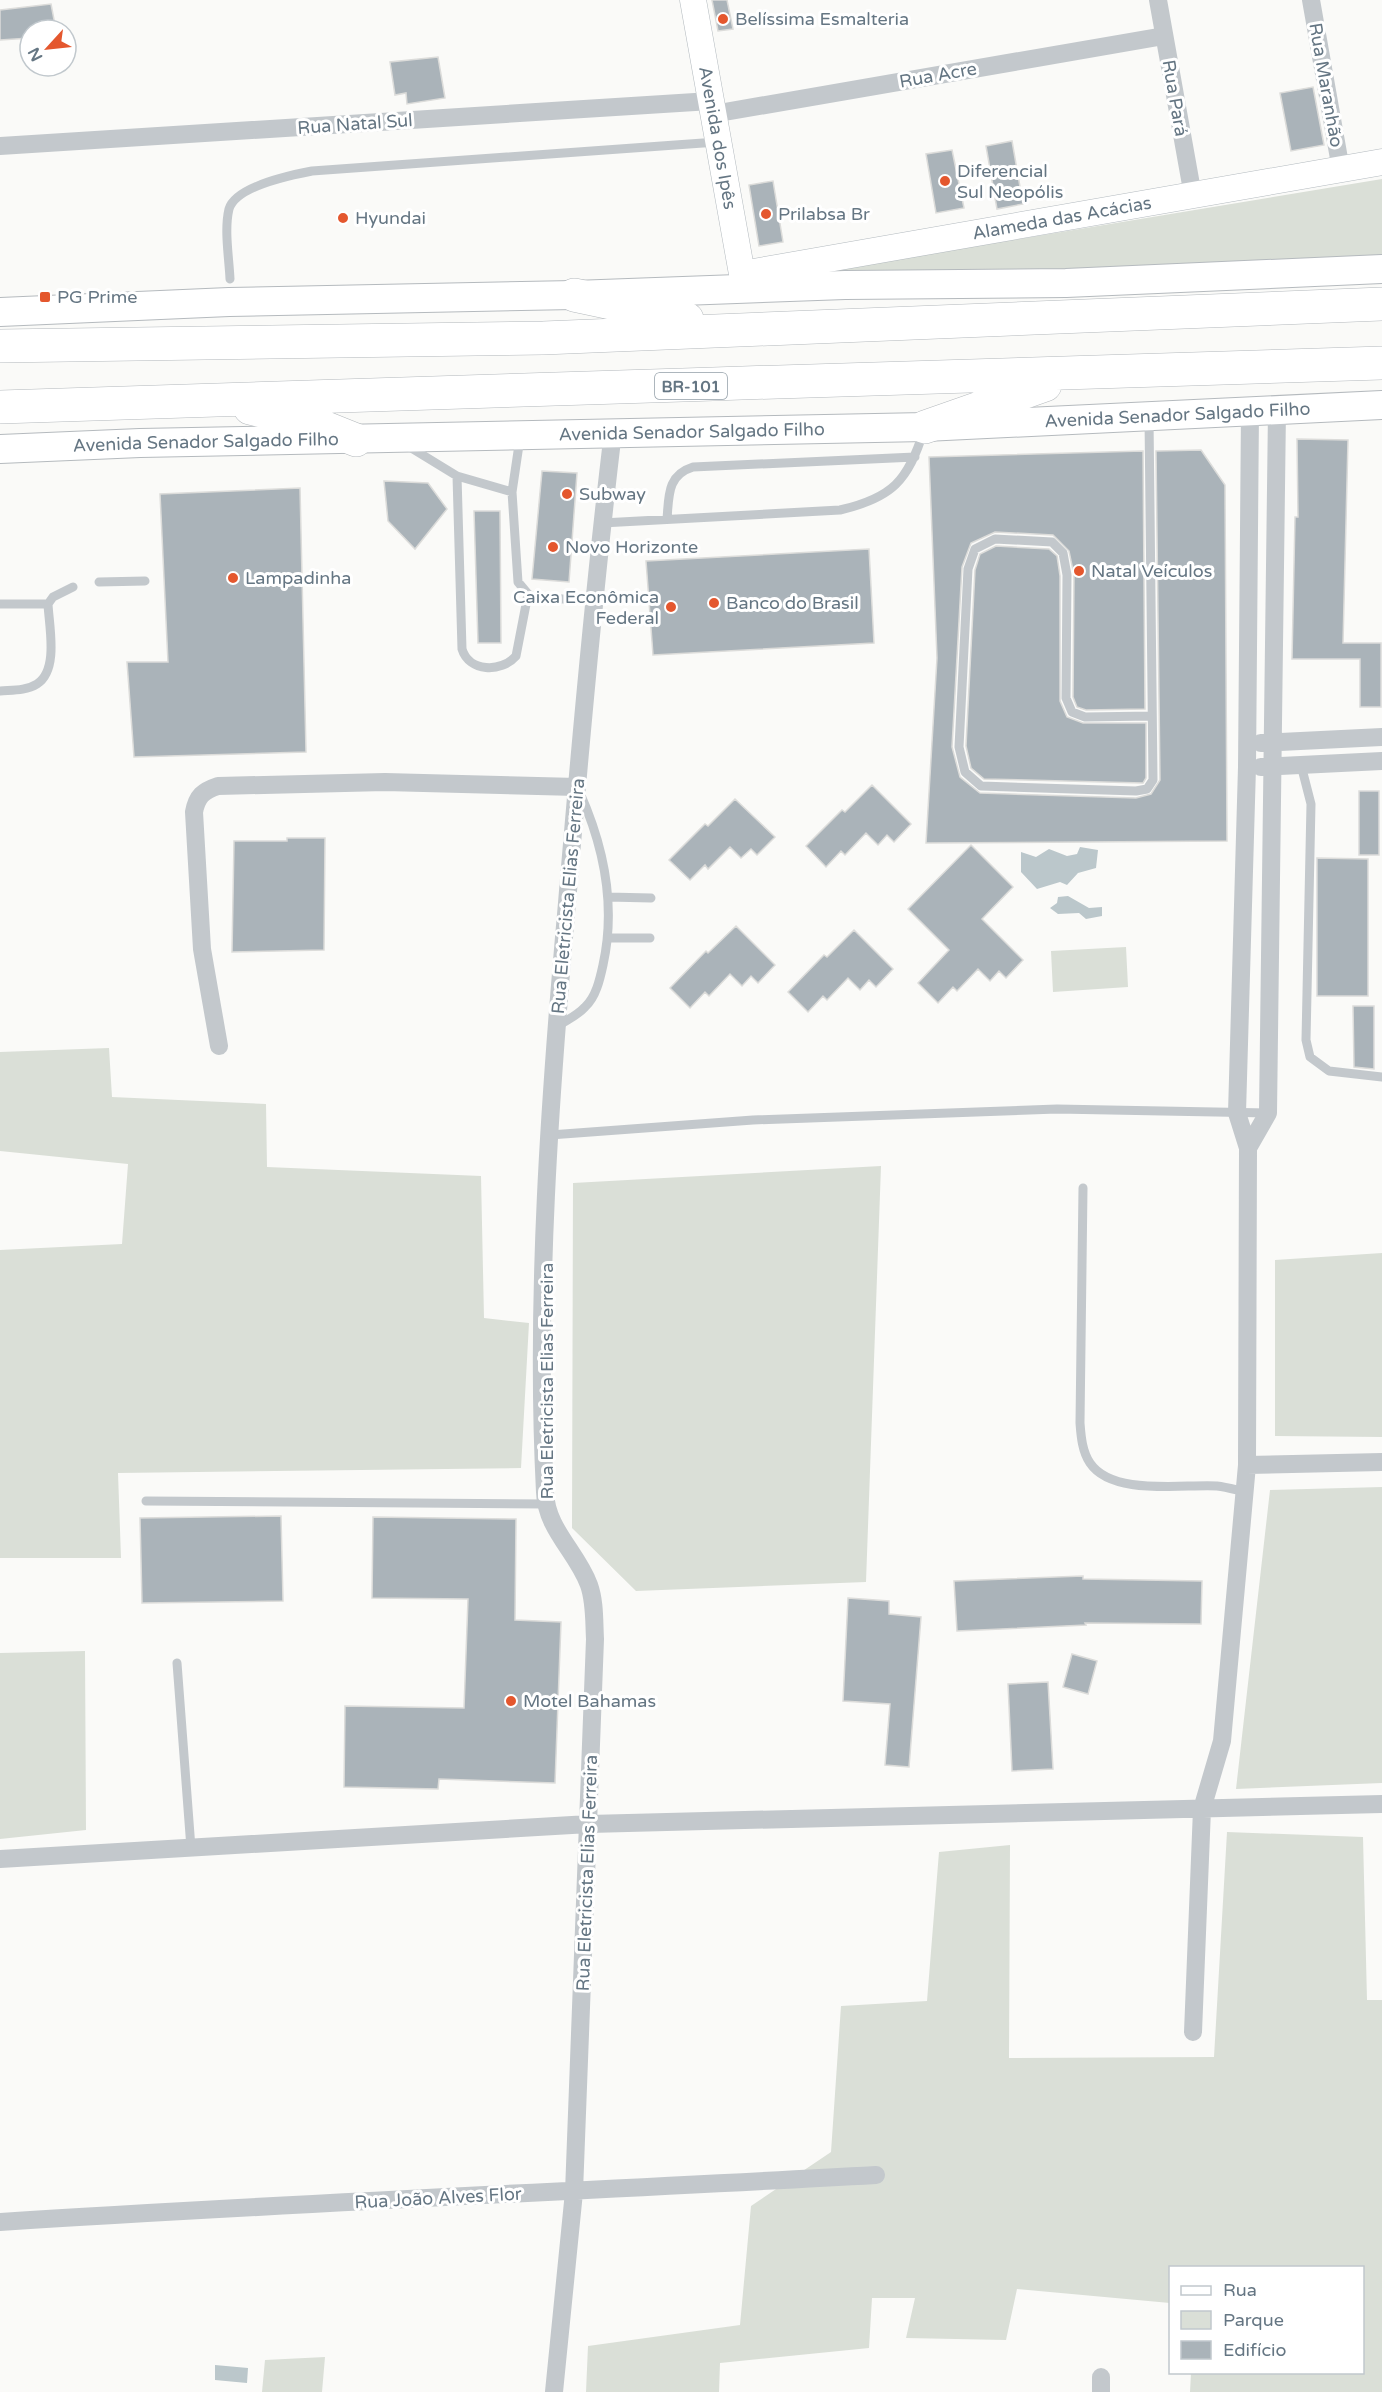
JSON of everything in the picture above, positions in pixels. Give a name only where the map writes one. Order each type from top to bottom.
[{"type":"highway","points":[[574,295],[732,329]]},
{"type":"highway","points":[[0,346],[543,338],[1382,304]]},
{"type":"highway","name":"BR-101","points":[[0,407],[213,398],[1073,375],[1382,363]]},
{"type":"highway","points":[[920,442],[1073,375]]},
{"type":"highway","points":[[213,398],[321,426],[356,440]]},
{"type":"main road","points":[[0,312],[229,302],[574,295],[845,285],[1066,283],[1382,269]]},
{"type":"main road","name":"Avenida Senador Salgado Filho","points":[[0,449],[140,443],[520,437],[613,432],[920,442],[1149,416],[1382,405]]},
{"type":"street","name":"Avenida dos Ipês","points":[[693,0],[742,274]]},
{"type":"street","name":"Rua Pará","points":[[1158,0],[1193,196]]},
{"type":"street","name":"Rua Maranhão","points":[[1311,0],[1341,170]]},
{"type":"street","name":"Rua Acre","points":[[712,107],[1164,36]]},
{"type":"street","name":"Rua Natal Sul","points":[[0,146],[712,107]]},
{"type":"street","name":"Alameda das Acácias","points":[[742,274],[1382,162]]},
{"type":"street","points":[[1248,1148],[1268,1113],[1272,742],[1263,410]]},
{"type":"street","points":[[1193,2032],[1202,1809],[1222,1741],[1247,1465],[1248,1148],[1237,1113],[1247,766],[1263,410]]},
{"type":"street","name":"Rua Eletricista Elias Ferreira","points":[[554,2392],[574,2192],[595,1639],[593,1598],[584,1572],[562,1541],[546,1504],[543,1331],[556,1027],[592,600],[613,432]]},
{"type":"street","points":[[1248,744],[1382,736]]},
{"type":"street","points":[[1247,766],[1382,761]]},
{"type":"street","points":[[219,1046],[202,949],[194,812],[196,801],[205,790],[218,786],[385,782],[577,787]]},
{"type":"street","points":[[1247,1465],[1382,1462]]},
{"type":"street","points":[[0,1859],[589,1824],[1382,1804]]},
{"type":"street","name":"Rua João Alves Flor","points":[[0,2222],[200,2209],[574,2192],[876,2175]]},
{"type":"lane","points":[[230,279],[228,222],[234,200],[240,194],[283,177],[312,171],[718,142]]},
{"type":"lane","points":[[1149,416],[1153,780],[1147,789],[981,786],[966,772],[959,747],[968,569],[975,549],[995,539],[1052,542],[1063,553],[1067,575],[1066,698],[1072,712],[1085,717],[1152,716]]},
{"type":"lane","points":[[520,437],[512,492],[518,582],[528,594],[535,598],[592,600]]},
{"type":"lane","points":[[399,440],[457,476],[512,492]]},
{"type":"lane","points":[[602,523],[840,510],[868,504],[889,492],[907,474],[920,442],[693,467],[681,471],[673,479],[669,491],[667,519]]},
{"type":"lane","points":[[457,476],[462,649],[470,662],[476,666],[499,668],[516,656],[528,594]]},
{"type":"lane","points":[[99,582],[145,581]]},
{"type":"lane","points":[[0,691],[25,689],[45,678],[50,666],[48,604],[53,597],[73,586]]},
{"type":"lane","points":[[0,604],[48,604]]},
{"type":"lane","points":[[1301,765],[1311,804],[1306,1040],[1310,1057],[1329,1071],[1382,1077]]},
{"type":"lane","points":[[556,1027],[586,1007],[598,985],[609,938],[608,897],[603,858],[577,787]]},
{"type":"lane","points":[[608,897],[651,898]]},
{"type":"lane","points":[[609,938],[650,938]]},
{"type":"lane","points":[[550,1136],[753,1120],[1057,1109],[1268,1113]]},
{"type":"lane","points":[[1083,1188],[1080,1423],[1082,1446],[1090,1463],[1106,1478],[1130,1484],[1220,1486],[1245,1492]]},
{"type":"lane","points":[[146,1501],[546,1504]]},
{"type":"lane","points":[[177,1662],[191,1848]]},
{"type":"green space","points":[[1382,179],[1382,263],[770,280]]},
{"type":"green space","points":[[1126,947],[1128,987],[1053,992],[1051,951]]},
{"type":"green space","points":[[109,1048],[112,1097],[266,1104],[267,1167],[481,1176],[484,1318],[529,1323],[521,1468],[118,1473],[121,1558],[0,1558],[0,1250],[122,1244],[128,1164],[0,1151],[0,1052]]},
{"type":"green space","points":[[881,1166],[866,1582],[636,1591],[572,1528],[573,1183]]},
{"type":"green space","points":[[1382,1253],[1382,1437],[1275,1436],[1275,1260]]},
{"type":"green space","points":[[1382,1487],[1382,1783],[1236,1789],[1270,1490]]},
{"type":"green space","points":[[85,1651],[86,1830],[0,1839],[0,1653]]},
{"type":"green space","points":[[1227,1832],[1363,1837],[1367,2000],[1382,2000],[1382,2392],[1190,2392],[1191,2374],[1364,2374],[1364,2266],[1169,2266],[1169,2303],[1017,2289],[1006,2340],[906,2338],[915,2298],[872,2298],[869,2348],[720,2363],[719,2392],[586,2392],[588,2346],[740,2325],[751,2206],[831,2152],[841,2006],[927,2001],[939,1852],[1010,1845],[1009,2058],[1214,2057]]},
{"type":"green space","points":[[325,2357],[322,2392],[262,2392],[265,2360]]},
{"type":"shaded area","points":[[1080,847],[1098,850],[1096,868],[1078,873],[1067,885],[1060,882],[1037,889],[1021,872],[1021,852],[1036,857],[1049,849],[1067,856],[1077,854]]},
{"type":"shaded area","points":[[1068,896],[1089,908],[1102,907],[1102,916],[1086,919],[1079,913],[1058,914],[1050,908],[1057,903],[1058,897]]},
{"type":"shaded area","points":[[215,2365],[248,2368],[247,2383],[215,2380]]},
{"type":"building","name":"Belíssima Esmalteria","points":[[712,0],[727,0],[733,29],[718,31]]},
{"type":"building","points":[[51,4],[54,18],[18,18],[18,39],[0,40],[0,10]]},
{"type":"building","points":[[438,57],[445,98],[407,104],[406,93],[395,95],[390,62]]},
{"type":"building","points":[[1313,87],[1324,145],[1291,151],[1280,93]]},
{"type":"building","points":[[1012,141],[1023,204],[997,209],[986,146]]},
{"type":"building","name":"Diferencial Sul Neopólis","points":[[952,150],[964,208],[936,213],[926,154]]},
{"type":"building","name":"Prilabsa Br","points":[[773,181],[783,242],[759,246],[749,185]]},
{"type":"building","points":[[1297,439],[1348,440],[1343,643],[1381,643],[1381,707],[1360,707],[1360,659],[1292,659],[1295,517],[1298,517]]},
{"type":"building","name":"Natal Veículos","points":[[1201,450],[1225,485],[1227,841],[926,843],[937,658],[929,457],[1143,451],[1145,709],[1086,710],[1077,707],[1073,697],[1074,575],[1069,551],[1053,535],[995,532],[971,543],[962,567],[952,747],[960,777],[980,793],[1136,798],[1151,794],[1160,780],[1156,451]]},
{"type":"building","name":"Novo Horizonte","points":[[542,471],[577,473],[569,582],[532,579]]},
{"type":"building","points":[[384,481],[428,483],[447,509],[415,549],[388,521]]},
{"type":"building","name":"Lampadinha","points":[[300,488],[306,752],[134,757],[127,662],[168,662],[160,494]]},
{"type":"building","points":[[474,511],[500,511],[501,643],[478,643]]},
{"type":"building","points":[[996,546],[1049,549],[1057,556],[1060,576],[1060,701],[1067,717],[1083,723],[1146,723],[1146,778],[1143,783],[984,779],[971,768],[966,746],[975,570],[980,554]]},
{"type":"building","points":[[869,549],[874,643],[653,655],[646,561]]},
{"type":"building","points":[[872,785],[911,824],[894,842],[887,835],[878,845],[866,833],[845,855],[841,851],[826,867],[806,846],[842,810],[845,812]]},
{"type":"building","points":[[1359,791],[1379,791],[1379,855],[1359,855]]},
{"type":"building","points":[[735,799],[775,837],[757,855],[751,849],[741,858],[730,847],[708,869],[705,865],[690,880],[669,860],[705,824],[708,826]]},
{"type":"building","points":[[287,838],[325,838],[324,950],[232,952],[234,841],[287,841]]},
{"type":"building","points":[[971,845],[1013,887],[982,919],[1023,960],[1006,978],[999,971],[990,981],[978,969],[957,991],[953,987],[938,1003],[918,983],[949,950],[908,909]]},
{"type":"building","points":[[1317,858],[1368,859],[1368,996],[1317,996]]},
{"type":"building","points":[[736,926],[775,965],[758,983],[751,976],[742,986],[730,974],[709,996],[705,992],[690,1008],[670,988],[706,951],[708,953]]},
{"type":"building","points":[[854,930],[893,969],[876,987],[869,980],[860,990],[848,978],[827,1000],[823,996],[808,1012],[788,992],[824,955],[827,957]]},
{"type":"building","points":[[1353,1006],[1374,1006],[1374,1069],[1354,1067]]},
{"type":"building","points":[[281,1516],[283,1601],[142,1603],[140,1518]]},
{"type":"building","points":[[373,1517],[516,1519],[515,1620],[561,1622],[555,1783],[439,1779],[438,1789],[344,1787],[345,1706],[464,1708],[468,1599],[372,1598]]},
{"type":"building","points":[[1083,1576],[1083,1579],[1202,1581],[1201,1624],[1085,1623],[1086,1625],[957,1631],[954,1581]]},
{"type":"building","points":[[848,1598],[889,1601],[889,1614],[921,1617],[909,1767],[885,1765],[890,1704],[843,1701]]},
{"type":"building","points":[[1072,1654],[1097,1661],[1088,1694],[1063,1687]]},
{"type":"building","points":[[1048,1682],[1053,1769],[1012,1771],[1008,1684]]},
{"type":"place","name":"Belíssima Esmalteria","points":[[723,19]]},
{"type":"place","name":"Diferencial Sul Neopólis","points":[[945,181]]},
{"type":"place","name":"Prilabsa Br","points":[[766,214]]},
{"type":"place","name":"Hyundai","points":[[343,218]]},
{"type":"place","name":"PG Prime","points":[[45,297]]},
{"type":"place","name":"Subway","points":[[567,494]]},
{"type":"place","name":"Novo Horizonte","points":[[553,547]]},
{"type":"place","name":"Natal Veículos","points":[[1079,571]]},
{"type":"place","name":"Lampadinha","points":[[233,578]]},
{"type":"place","name":"Banco do Brasil","points":[[714,603]]},
{"type":"place","name":"Caixa Econômica Federal","points":[[671,607]]},
{"type":"place","name":"Motel Bahamas","points":[[511,1701]]}]
